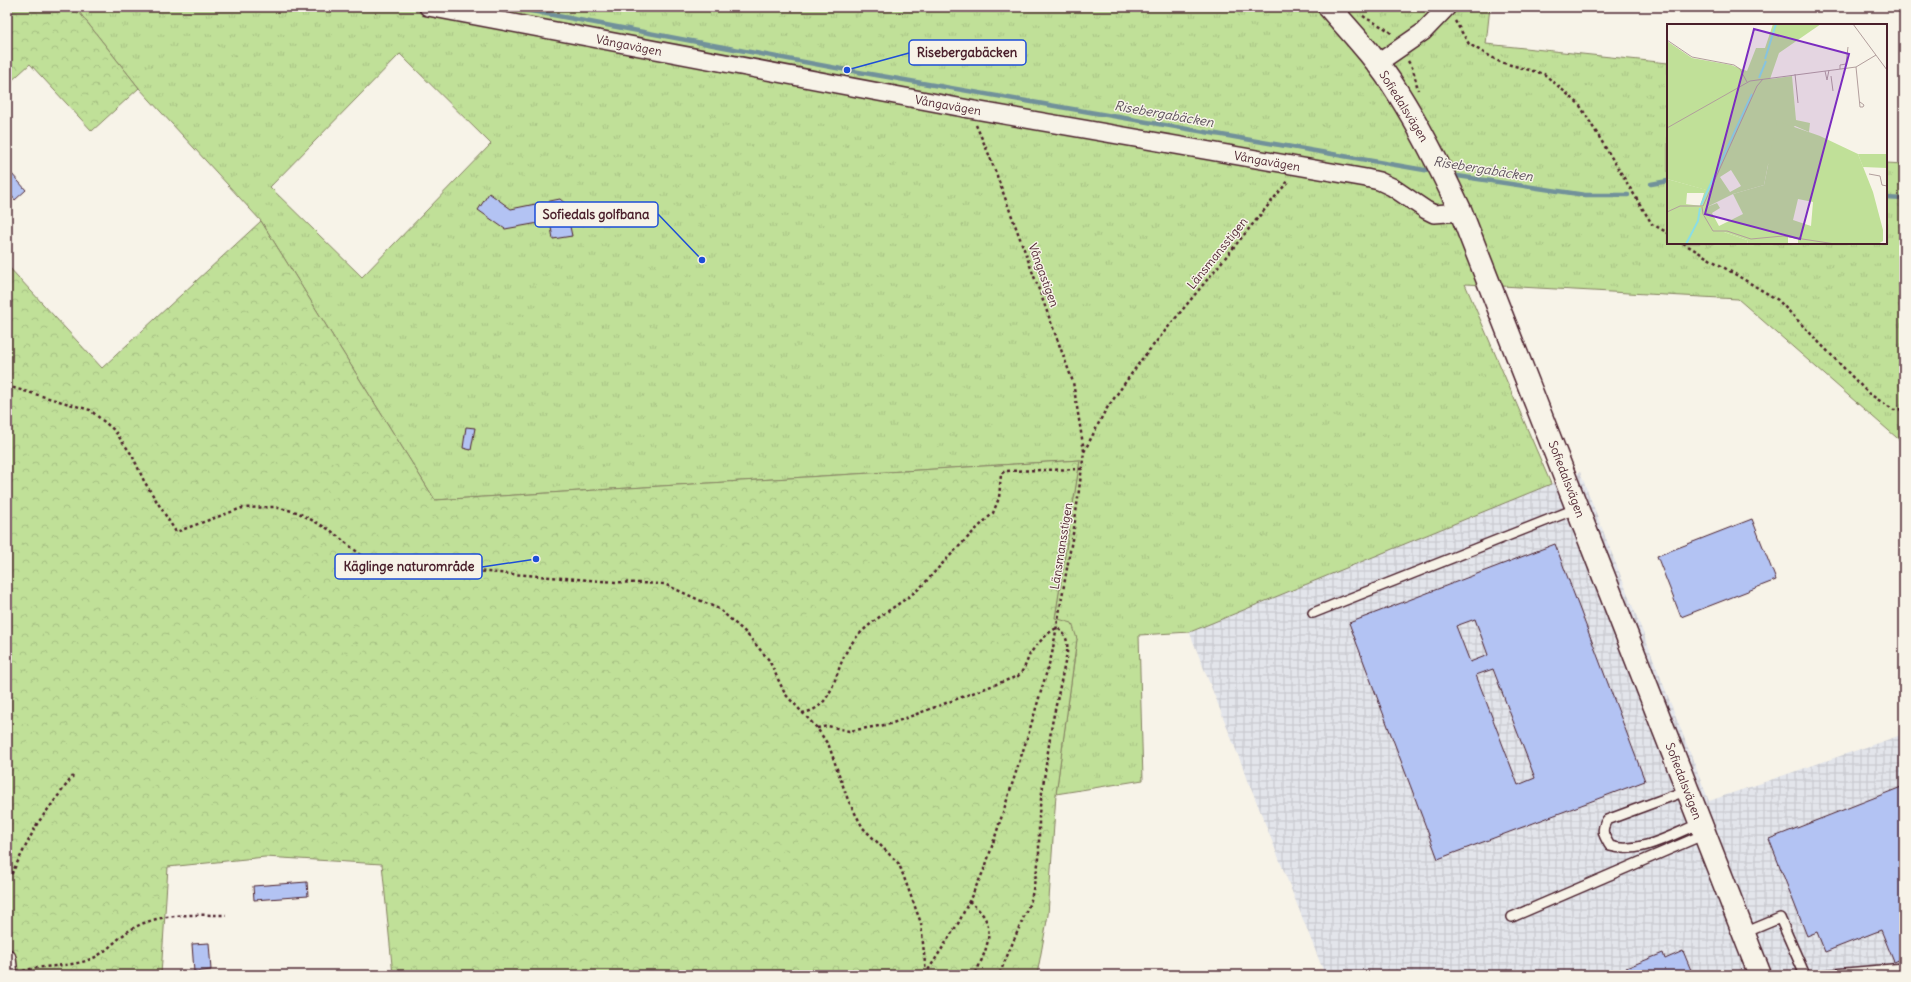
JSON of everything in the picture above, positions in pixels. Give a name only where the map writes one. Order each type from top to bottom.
[{"type":"main road","name":"Sofiedalsvägen","points":[[1329,7],[1378,63],[1398,92],[1432,151],[1458,207],[1578,508],[1760,975]]},
{"type":"street","name":"Vångavägen","points":[[428,7],[969,109],[1379,181],[1392,187],[1434,214],[1458,207]]},
{"type":"street","points":[[1378,63],[1423,32],[1447,7]]},
{"type":"street","points":[[7,958],[9,975]]},
{"type":"lane","points":[[1313,613],[1578,508]]},
{"type":"lane","points":[[1688,790],[1607,820],[1602,828],[1603,835],[1610,846],[1630,849],[1703,829]]},
{"type":"lane","points":[[1512,917],[1703,829]]},
{"type":"lane","points":[[1744,933],[1780,918],[1805,975]]},
{"type":"lane","points":[[1822,975],[1904,968]]},
{"type":"path","points":[[1447,7],[1469,44],[1500,62],[1544,74],[1580,104],[1652,224],[1667,232]]},
{"type":"path","points":[[1361,15],[1371,22],[1386,28],[1401,47]]},
{"type":"path","name":"Vångastigen","points":[[969,109],[990,157],[1073,382],[1084,452]]},
{"type":"path","name":"Länsmansstigen","points":[[925,975],[959,922],[985,868],[1024,747],[1052,654],[1074,528],[1084,452],[1106,411],[1142,359],[1300,167]]},
{"type":"path","points":[[1685,244],[1778,300],[1868,393],[1894,410],[1904,409]]},
{"type":"path","points":[[7,386],[90,410],[114,430],[132,455],[144,481],[176,532],[242,508],[274,507],[297,512],[330,530],[371,563],[615,582],[664,584],[719,609],[745,632],[769,660],[785,694],[801,713],[817,728],[829,746],[848,800],[862,828],[899,864],[921,923],[925,975]]},
{"type":"path","points":[[801,713],[810,712],[821,706],[831,691],[844,654],[852,642],[866,629],[917,590],[993,513],[999,498],[1002,474],[1005,471],[1082,468]]},
{"type":"path","points":[[817,728],[828,726],[849,731],[890,724],[1018,676],[1025,668],[1030,654],[1050,630],[1057,628],[1063,631],[1068,641],[1067,653],[1052,724],[1039,813],[1039,859],[1031,900],[998,975]]},
{"type":"path","points":[[7,878],[12,872],[37,824],[73,776]]},
{"type":"path","points":[[969,901],[983,915],[988,926],[988,944],[975,975]]},
{"type":"path","points":[[18,975],[21,972],[38,966],[73,963],[93,958],[128,931],[156,919],[177,915],[226,915]]},
{"type":"shaded area","points":[[1580,472],[1709,801],[1904,734],[1904,975],[1325,975],[1189,631]]},
{"type":"green space","points":[[7,7],[75,7],[139,88],[92,131],[30,64],[7,85]]},
{"type":"green space","points":[[75,7],[1490,7],[1486,44],[1667,63],[1667,244],[1887,244],[1887,163],[1904,164],[1904,444],[1738,299],[1465,284],[1551,484],[1190,632],[1139,635],[1143,780],[1056,794],[1077,639],[1055,618],[1080,460],[435,500],[261,221],[139,88]],"holes":[[[400,54],[491,144],[362,277],[270,187]]]},
{"type":"green space","points":[[261,221],[435,500],[1080,460],[1055,618],[1072,623],[1077,639],[1056,794],[1048,915],[1037,975],[393,975],[382,864],[265,857],[168,867],[161,975],[7,975],[7,265],[102,368]]},
{"type":"building","points":[[11,173],[26,190],[15,200],[7,190],[7,177]]},
{"type":"building","points":[[489,193],[511,209],[560,199],[574,211],[568,217],[572,236],[553,239],[550,221],[505,229],[478,210]]},
{"type":"building","points":[[466,427],[475,428],[471,450],[463,448]]},
{"type":"building","points":[[1752,519],[1776,580],[1681,617],[1657,556]]},
{"type":"building","points":[[1555,544],[1645,781],[1438,859],[1349,623]],"holes":[[[1475,619],[1488,655],[1470,662],[1456,626]],[[1493,669],[1535,778],[1518,785],[1476,675]]]},
{"type":"building","points":[[1904,786],[1904,958],[1894,962],[1881,930],[1825,952],[1817,932],[1807,936],[1769,839]]},
{"type":"building","points":[[307,882],[308,896],[254,900],[253,886]]},
{"type":"building","points":[[209,943],[211,970],[194,972],[192,944]]},
{"type":"building","points":[[1683,951],[1693,975],[1629,975],[1626,968],[1663,953],[1665,959]]},
{"type":"waterway","name":"Risebergabäcken","points":[[510,7],[847,70],[1436,172]]},
{"type":"waterway","name":"Risebergabäcken","points":[[1451,175],[1585,195],[1628,195]]},
{"type":"waterway","name":"Risebergabäcken","points":[[1651,184],[1667,181]]},
{"type":"waterway","name":"Risebergabäcken","points":[[1887,198],[1904,199]]},
{"type":"place","name":"Risebergabäcken","points":[[847,70]]},
{"type":"place","name":"Sofiedals golfbana","points":[[702,260]]},
{"type":"place","name":"Käglinge naturområde","points":[[536,559]]}]
